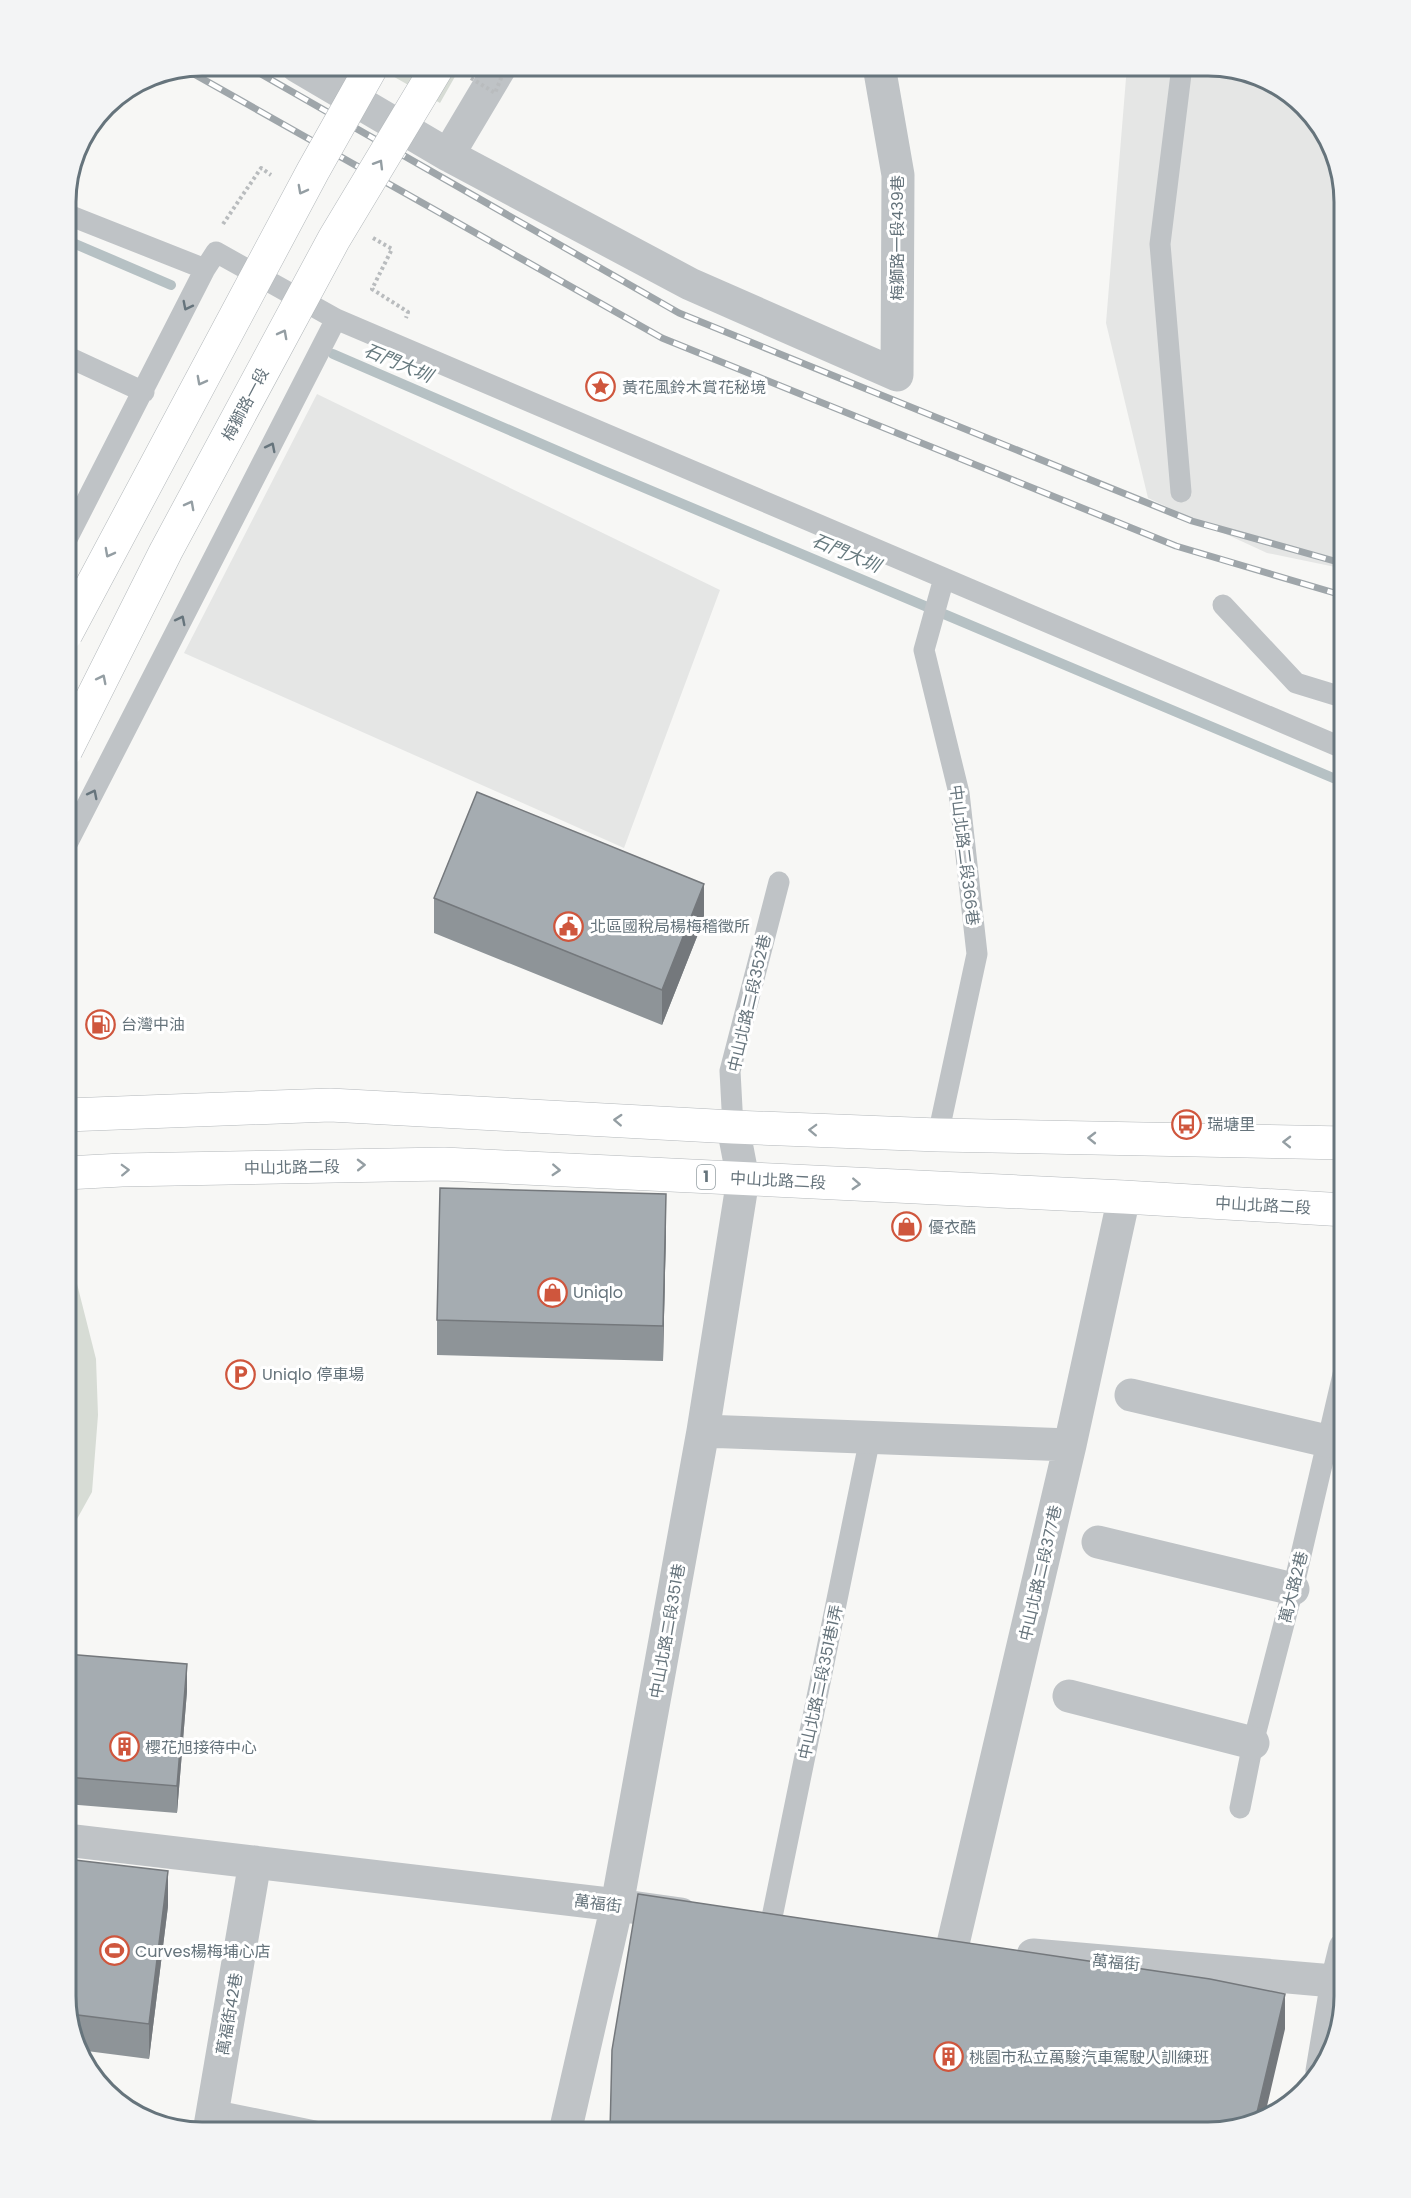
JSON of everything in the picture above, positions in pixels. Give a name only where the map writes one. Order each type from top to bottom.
[{"type":"main road","points":[[77,614],[313,171],[366,77]]},
{"type":"main road","name":"梅獅路一段","points":[[77,729],[166,551],[328,249],[449,77]]},
{"type":"main road","points":[[76,1115],[330,1105],[733,1127],[938,1135],[1334,1143]]},
{"type":"main road","name":"中山北路二段","points":[[76,1172],[444,1164],[1334,1209]]},
{"type":"street","points":[[322,77],[448,155],[494,77]]},
{"type":"street","name":"梅獅路一段439巷","points":[[448,155],[690,284],[897,375],[898,175],[881,77]]},
{"type":"street","name":"中山北路二段351巷","points":[[567,2121],[617,1905],[703,1431],[743,1179],[733,1127]]},
{"type":"street","name":"中山北路二段377巷","points":[[952,1948],[1071,1445],[1124,1197]]},
{"type":"street","points":[[1131,1395],[1327,1441]]},
{"type":"street","points":[[703,1431],[1071,1445]]},
{"type":"street","points":[[1098,1542],[1293,1589]]},
{"type":"street","points":[[1069,1696],[1253,1743]]},
{"type":"street","name":"萬福街","points":[[76,1841],[711,1918]]},
{"type":"street","name":"萬福街42巷","points":[[211,2121],[255,1862]]},
{"type":"street","points":[[758,1925],[804,1931]]},
{"type":"street","name":"萬福街","points":[[918,1944],[1334,1981]]},
{"type":"lane","points":[[1181,77],[1160,244],[1181,492]]},
{"type":"lane","points":[[77,218],[205,269]]},
{"type":"lane","points":[[77,520],[205,269],[216,252],[336,319],[942,585],[1334,744]]},
{"type":"lane","points":[[77,825],[336,319]]},
{"type":"lane","points":[[77,361],[144,392]]},
{"type":"lane","name":"中山北路二段366巷","points":[[938,1135],[977,954],[959,793],[924,650],[942,585]]},
{"type":"lane","points":[[1222,605],[1296,683],[1334,695]]},
{"type":"lane","name":"中山北路二段352巷","points":[[733,1127],[730,1071],[779,882]]},
{"type":"lane","name":"萬大路2巷","points":[[1239,1808],[1334,1412]]},
{"type":"lane","name":"中山北路二段351巷1弄","points":[[758,1925],[870,1437]]},
{"type":"path","points":[[464,77],[495,93],[502,77]]},
{"type":"path","points":[[217,232],[261,168],[280,182]]},
{"type":"path","points":[[372,237],[392,249],[372,289],[408,312],[396,344]]},
{"type":"shaded area","points":[[394,77],[455,77],[440,103]]},
{"type":"shaded area","points":[[1126,77],[1233,79],[1264,89],[1292,108],[1313,132],[1322,147],[1333,186],[1334,567],[1267,553],[1148,498],[1106,323]]},
{"type":"shaded area","points":[[317,394],[720,590],[624,848],[184,653]]},
{"type":"shaded area","points":[[76,1281],[96,1359],[98,1415],[92,1492],[76,1520]]},
{"type":"building","name":"北區國稅局楊梅稽徵所","points":[[477,792],[704,884],[662,990],[434,898]]},
{"type":"building","name":"Uniqlo","points":[[440,1188],[666,1194],[663,1326],[437,1320]]},
{"type":"building","name":"櫻花旭接待中心","points":[[76,1655],[187,1664],[177,1786],[76,1778]]},
{"type":"building","name":"Curves楊梅埔心店","points":[[76,1860],[168,1871],[149,2024],[78,2015],[76,1996]]},
{"type":"building","name":"桃園市私立萬駿汽車駕駛人訓練班","points":[[638,1894],[1210,1979],[1285,1994],[1257,2112],[1233,2119],[1209,2122],[610,2121],[612,2050]]},
{"type":"waterway","name":"石門大圳","points":[[77,245],[171,285]]},
{"type":"waterway","name":"石門大圳","points":[[333,354],[602,470],[1334,778]]},
{"type":"railway","points":[[199,77],[662,338],[1176,546],[1334,593]]},
{"type":"railway","points":[[266,77],[679,313],[1192,521],[1334,561]]},
{"type":"place","name":"黃花風鈴木賞花秘境","points":[[601,387]]},
{"type":"place","name":"北區國稅局楊梅稽徵所","points":[[569,926]]},
{"type":"place","name":"台灣中油","points":[[100,1024]]},
{"type":"place","name":"瑞塘里","points":[[1186,1124]]},
{"type":"place","name":"優衣酷","points":[[907,1227]]},
{"type":"place","name":"Uniqlo","points":[[552,1292]]},
{"type":"place","name":"Uniqlo 停車場","points":[[241,1374]]},
{"type":"place","name":"櫻花旭接待中心","points":[[124,1747]]},
{"type":"place","name":"Curves楊梅埔心店","points":[[114,1951]]},
{"type":"place","name":"桃園市私立萬駿汽車駕駛人訓練班","points":[[948,2057]]}]
